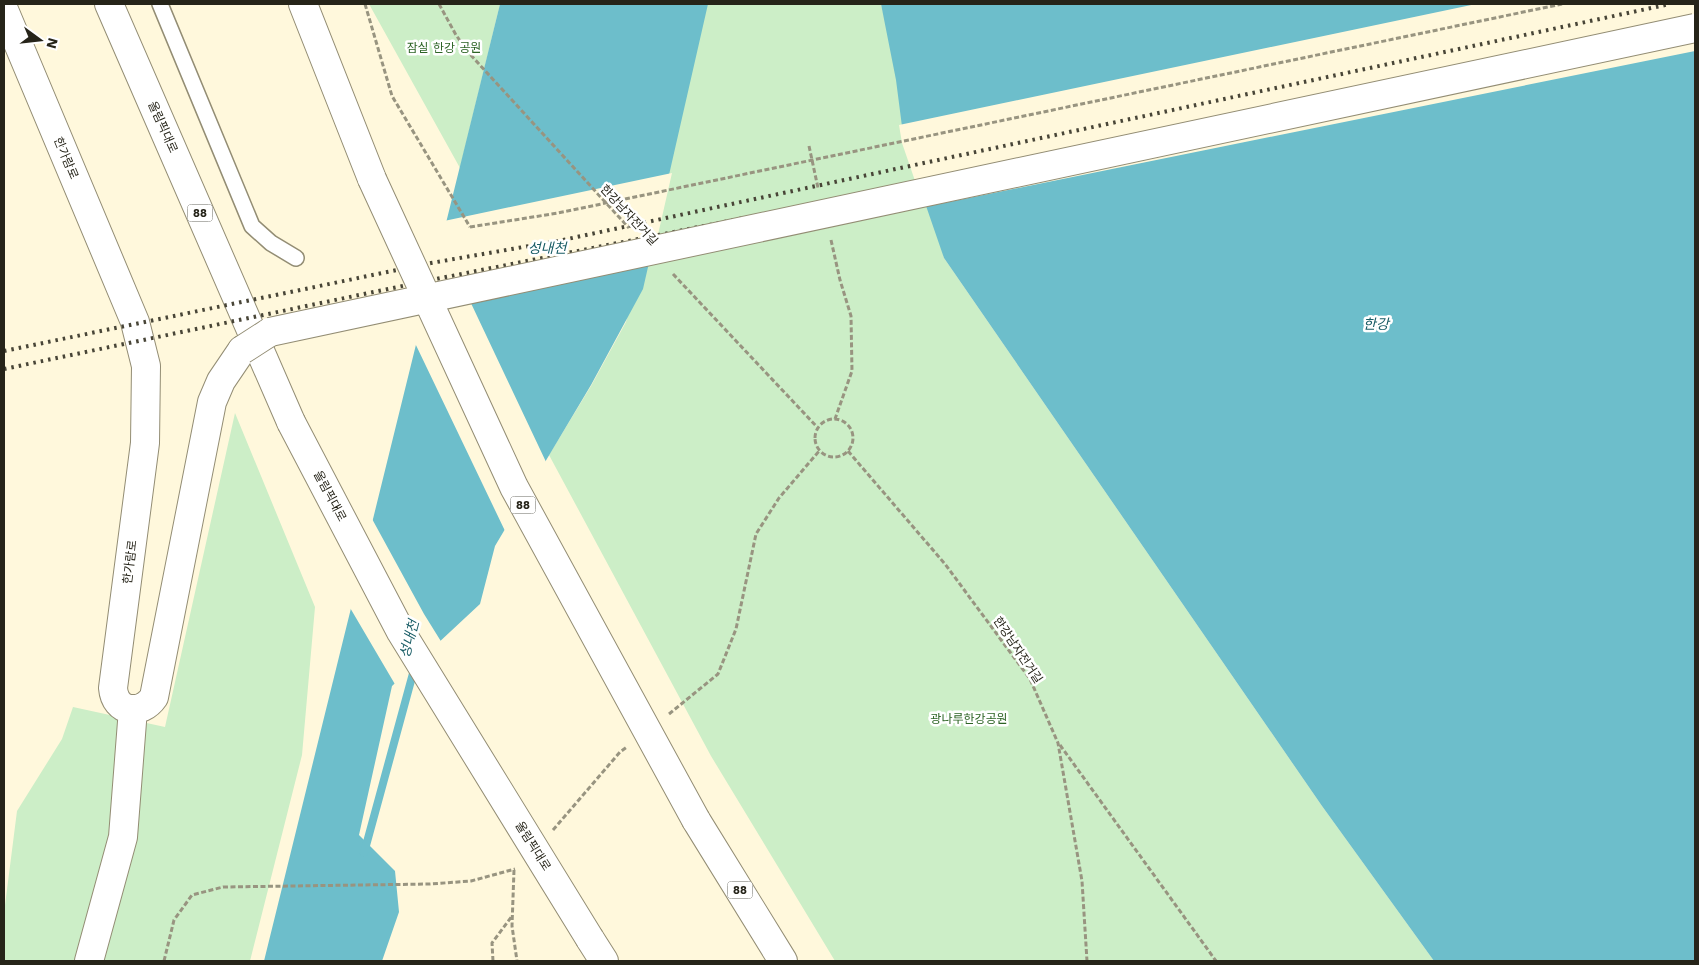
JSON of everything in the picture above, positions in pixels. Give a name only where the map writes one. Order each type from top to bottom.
[{"type":"main road","name":"올림픽대로","points":[[109,4],[291,422],[401,632],[597,950]]},
{"type":"main road","name":"88","points":[[303,4],[372,180],[514,487],[696,820],[783,961]]},
{"type":"main road","name":"한가람로","points":[[4,10],[135,322],[146,366],[146,443],[113,688],[117,701],[129,710],[133,710]]},
{"type":"main road","points":[[89,961],[122,837],[133,710],[144,708],[150,704],[154,697],[212,402],[221,381],[242,350],[270,332],[1695,28]]},
{"type":"lane","points":[[160,4],[252,226],[271,243],[296,258]]},
{"type":"path","points":[[365,4],[392,96],[470,227],[558,213],[1562,4]]},
{"type":"path","name":"한강남자전거길","points":[[439,4],[468,52],[630,229]]},
{"type":"path","points":[[812,160],[809,146],[820,194]]},
{"type":"path","points":[[829,232],[840,280],[851,316],[852,371],[835,419]]},
{"type":"path","points":[[670,272],[818,428]]},
{"type":"path","points":[[835,419],[846,423],[852,433],[851,446],[848,451],[837,456],[831,456],[820,450],[815,440],[818,428],[825,421],[835,419]]},
{"type":"path","name":"한강남자전거길","points":[[848,451],[945,564],[1030,679],[1058,743],[1082,880],[1087,961]]},
{"type":"path","points":[[1058,743],[1216,961]]},
{"type":"path","points":[[514,870],[512,926],[518,961]]},
{"type":"path","points":[[164,961],[174,920],[192,895],[224,887],[430,884]]},
{"type":"path","points":[[493,961],[492,943],[512,916]]},
{"type":"green space","name":"잠실 한강 공원","points":[[369,4],[500,4],[460,168]]},
{"type":"green space","name":"광나루한강공원","points":[[703,4],[881,4],[944,258],[1322,806],[1434,961],[835,961],[711,756],[549,455],[591,386],[626,322]]},
{"type":"green space","points":[[235,413],[315,607],[302,755],[250,961],[4,961],[4,913],[17,811],[62,739],[73,707],[165,727]]},
{"type":"water","name":"성내천","points":[[500,4],[708,4],[643,289],[591,385],[495,546],[480,604],[392,686],[359,835],[395,871],[399,912],[382,961],[264,961]]},
{"type":"water","name":"한강","points":[[881,4],[1695,4],[1695,961],[1434,961],[1322,806],[944,258],[904,142],[896,80]]},
{"type":"pier","points":[[1476,4],[1695,4],[1695,51],[924,207],[902,143],[899,125]]},
{"type":"pier","points":[[672,173],[652,261],[469,299],[547,464],[506,533],[414,341],[444,221]]},
{"type":"pier","points":[[371,517],[442,643],[396,686],[349,606]]},
{"type":"waterway","name":"성내천","points":[[364,853],[415,666]]},
{"type":"railway","points":[[4,351],[431,263],[558,241],[1670,4]]},
{"type":"railway","points":[[4,369],[436,279],[921,183],[1695,17]]}]
